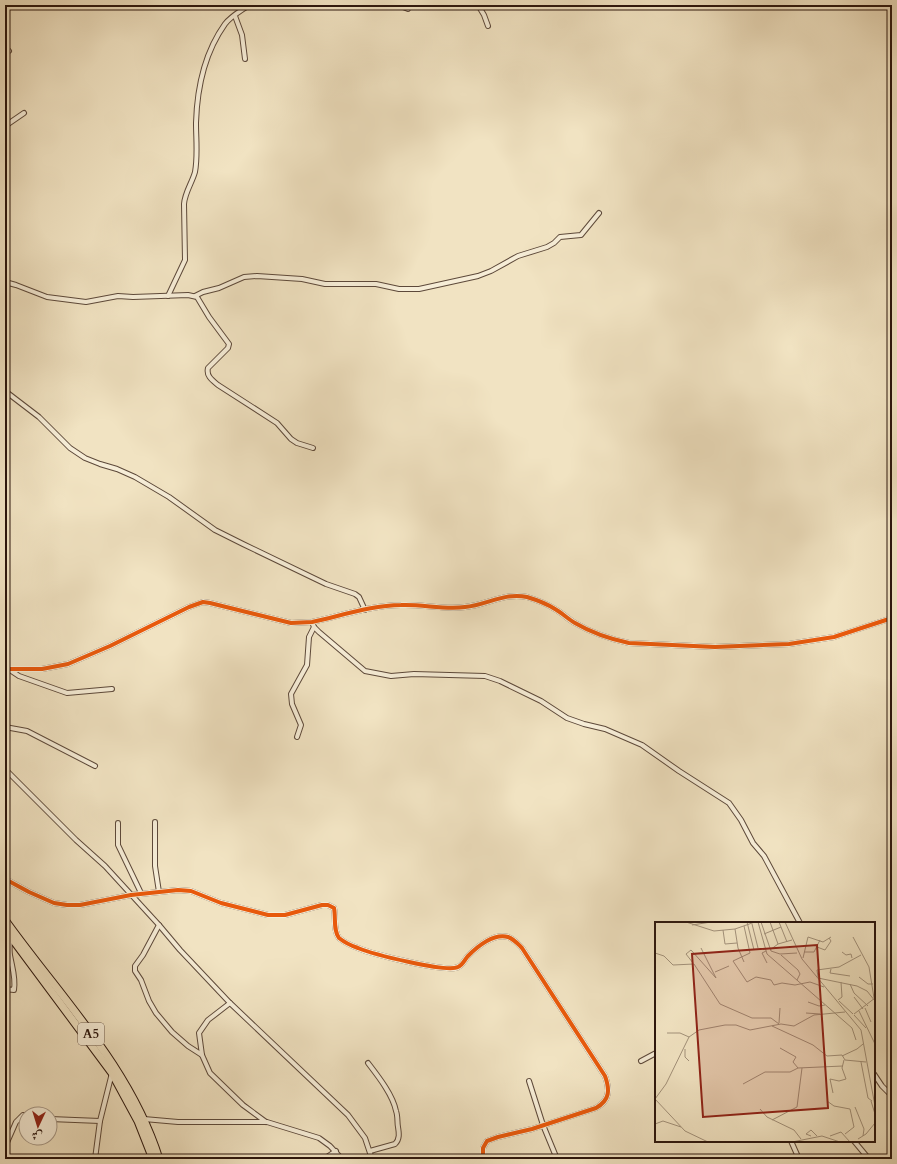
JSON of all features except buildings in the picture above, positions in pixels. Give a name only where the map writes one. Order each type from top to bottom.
[{"type":"highway","name":"A5","points":[[6,928],[112,1073],[138,1121],[153,1159]]},
{"type":"highway","name":"A5","points":[[6,928],[118,1072],[144,1119],[159,1159]]},
{"type":"street","points":[[168,296],[185,260],[184,204],[185,196],[195,172],[197,153],[196,124],[201,82],[210,56],[226,24],[249,5]]},
{"type":"street","points":[[398,5],[408,9]]},
{"type":"street","points":[[478,5],[488,26]]},
{"type":"street","points":[[235,16],[242,35],[245,59]]},
{"type":"street","points":[[5,47],[9,51]]},
{"type":"street","points":[[5,130],[8,124],[24,113]]},
{"type":"street","points":[[5,282],[47,297],[86,302],[118,296],[195,296],[203,292],[219,288],[244,277],[257,276],[302,279],[325,284],[376,284],[399,289],[419,289],[484,274],[518,256],[547,247],[560,237],[581,235],[599,213]]},
{"type":"street","points":[[195,296],[200,300],[209,317],[229,344],[228,348],[208,368],[209,377],[277,422],[291,439],[297,443],[313,448]]},
{"type":"street","points":[[5,391],[39,417],[76,453],[135,477],[170,497],[215,530],[326,584],[355,594],[359,597],[365,610]]},
{"type":"street","points":[[5,670],[42,669],[68,664],[110,646],[189,607],[203,602],[218,604],[291,623],[313,625],[365,610],[401,605],[455,608],[466,607],[505,597],[518,596],[526,597],[545,604],[555,609],[574,623],[588,630],[619,640],[635,643],[715,647],[805,643],[834,637],[892,618]]},
{"type":"street","points":[[297,737],[300,729],[300,722],[292,704],[291,694],[307,665],[309,637],[313,625]]},
{"type":"street","points":[[313,625],[365,671],[390,676],[414,674],[470,674],[485,676],[500,681],[541,701],[567,718],[605,729],[642,745],[729,803],[741,820],[753,843],[764,856],[799,922]]},
{"type":"street","points":[[10,670],[19,676],[67,693],[112,689]]},
{"type":"street","points":[[5,727],[18,729],[32,734],[95,766]]},
{"type":"street","points":[[5,769],[70,835],[105,866],[180,950],[230,1003],[348,1115],[362,1134],[372,1159]]},
{"type":"street","points":[[155,822],[155,866],[159,892]]},
{"type":"street","points":[[118,823],[118,845],[141,893]]},
{"type":"street","points":[[5,879],[54,903],[67,905],[80,905],[141,893],[178,890],[191,891],[221,903],[268,915],[285,915],[322,905],[328,905],[334,908],[336,916],[336,932],[344,942],[358,948],[418,964],[450,969],[459,967],[475,949],[486,941],[494,938],[507,937],[515,940],[522,948],[605,1076],[608,1085],[608,1092],[606,1099],[596,1108],[525,1131],[486,1141],[483,1148],[483,1159]]},
{"type":"street","points":[[159,925],[137,963],[135,971],[141,980],[149,1001],[156,1013],[172,1032],[188,1046],[202,1055]]},
{"type":"street","points":[[5,990],[14,990],[15,984],[6,928]]},
{"type":"street","points":[[230,1003],[208,1020],[199,1033],[202,1055],[210,1073],[243,1104],[266,1122]]},
{"type":"street","points":[[641,1060],[655,1053]]},
{"type":"street","points":[[368,1063],[376,1073],[392,1101],[396,1111],[399,1136],[395,1144],[370,1151]]},
{"type":"street","points":[[95,1159],[100,1121],[112,1073]]},
{"type":"street","points":[[875,1076],[891,1096]]},
{"type":"street","points":[[529,1081],[557,1159]]},
{"type":"street","points":[[58,1119],[100,1121]]},
{"type":"street","points":[[144,1119],[178,1122],[266,1122],[319,1138],[336,1151],[342,1159]]},
{"type":"street","points":[[5,1147],[18,1120]]},
{"type":"street","points":[[791,1142],[799,1159]]},
{"type":"street","points":[[855,1142],[869,1159]]},
{"type":"street","points":[[324,1159],[336,1151]]},
{"type":"cycle path","points":[[5,669],[42,669],[68,664],[110,646],[189,607],[203,602],[291,623],[312,622],[390,605],[457,608],[473,606],[504,597],[519,596],[527,597],[545,604],[581,627],[615,640],[629,643],[715,647],[789,644],[834,637],[892,618]]},
{"type":"cycle path","points":[[5,879],[54,903],[67,905],[80,905],[131,895],[178,890],[191,891],[221,903],[268,915],[285,915],[322,905],[328,905],[334,908],[335,928],[337,935],[346,942],[366,951],[409,962],[440,967],[451,968],[460,966],[476,948],[491,939],[502,936],[512,939],[522,948],[605,1076],[608,1086],[608,1094],[604,1102],[596,1108],[532,1129],[487,1141],[483,1148],[483,1159]]}]
